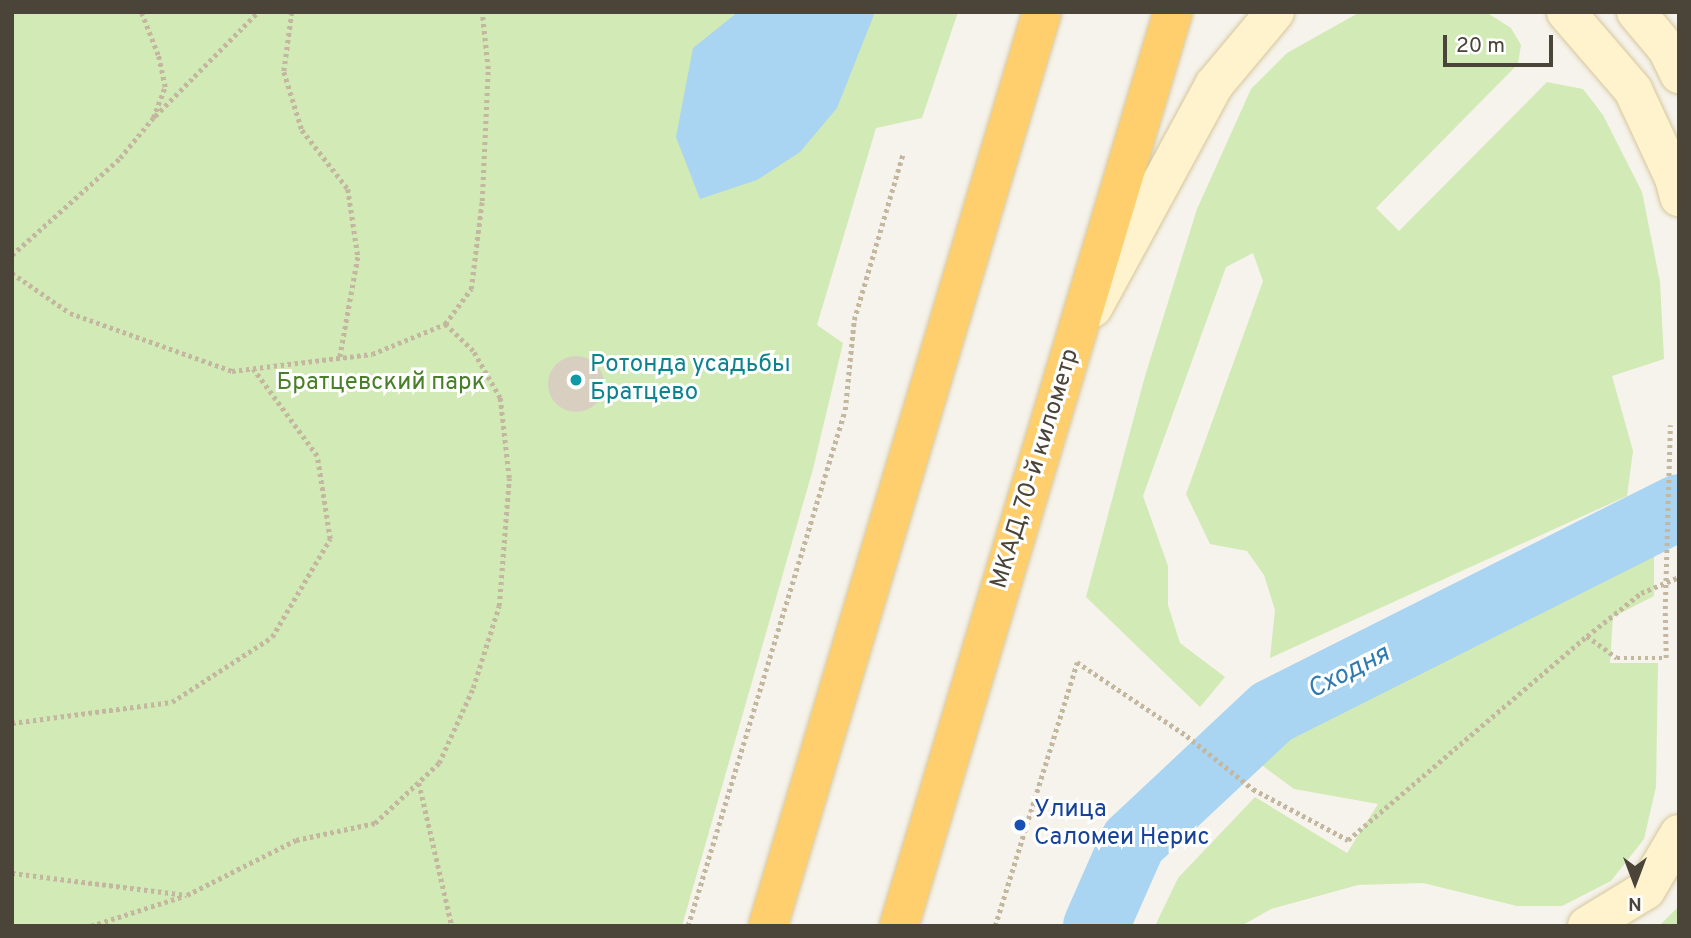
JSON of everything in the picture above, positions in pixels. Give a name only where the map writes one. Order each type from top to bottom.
[{"type":"highway","points":[[768,926],[1042,12]]},
{"type":"highway","name":"МКАД, 70-й километр","points":[[899,926],[1173,12]]},
{"type":"main road","points":[[1072,347],[1214,85],[1275,12]]},
{"type":"main road","points":[[1566,12],[1633,90],[1679,197]]},
{"type":"main road","points":[[1636,12],[1667,49],[1679,74]]},
{"type":"main road","points":[[1587,926],[1647,890],[1679,834]]},
{"type":"path","points":[[141,12],[158,55],[165,86],[153,118]]},
{"type":"path","points":[[12,255],[120,158],[153,118],[258,12]]},
{"type":"path","points":[[292,12],[284,72],[302,130],[348,189],[358,257],[340,357]]},
{"type":"path","points":[[12,274],[70,313],[232,372],[372,354],[445,324],[471,289],[482,201],[488,69],[482,12]]},
{"type":"path","points":[[688,926],[845,410],[854,320],[903,153]]},
{"type":"path","points":[[91,926],[187,895],[296,840],[375,823],[439,763],[473,688],[499,606],[508,534],[509,478],[500,398],[473,351],[445,324]]},
{"type":"path","points":[[12,723],[172,702],[272,637],[330,538],[317,456],[253,369]]},
{"type":"path","points":[[1587,636],[1617,658],[1666,658],[1670,425]]},
{"type":"path","points":[[995,926],[1077,662],[1187,736],[1253,789],[1348,840],[1641,593],[1679,577]]},
{"type":"path","points":[[419,782],[452,926]]},
{"type":"path","points":[[12,873],[187,895]]},
{"type":"green space","name":"Братцевский парк","points":[[12,12],[958,12],[922,118],[876,128],[817,325],[843,343],[813,469],[682,926],[12,926]]},
{"type":"green space","points":[[1360,12],[1486,12],[1511,28],[1521,45],[1518,64],[1376,208],[1399,231],[1547,82],[1583,89],[1603,115],[1642,192],[1660,282],[1664,359],[1612,376],[1633,451],[1627,496],[1270,658],[1275,610],[1264,575],[1247,551],[1210,544],[1186,494],[1263,281],[1253,253],[1226,267],[1143,496],[1168,566],[1168,605],[1180,643],[1225,677],[1200,707],[1086,597],[1145,376],[1197,209],[1251,89],[1287,53]]},
{"type":"green space","points":[[1654,553],[1654,596],[1613,617],[1610,663],[1658,663],[1656,787],[1644,839],[1611,881],[1562,906],[1517,906],[1423,883],[1358,885],[1271,909],[1241,926],[1155,926],[1178,878],[1255,797],[1347,853],[1378,804],[1294,789],[1256,761],[1301,728]]},
{"type":"green space","points":[[1679,906],[1679,926],[1659,926]]},
{"type":"water","points":[[738,12],[875,12],[837,108],[800,152],[757,180],[700,199],[676,137],[693,48]]},
{"type":"building","name":"Ротонда усадьбы Братцево","points":[[576,356],[587,358],[596,364],[602,373],[602,395],[596,404],[587,410],[576,412],[565,410],[556,404],[550,395],[548,384],[550,373],[556,364],[565,358]]},
{"type":"waterway","name":"Сходня","points":[[1096,926],[1133,842],[1272,712],[1679,507]]},
{"type":"place","name":"Ротонда усадьбы Братцево","points":[[576,380]]},
{"type":"place","name":"Улица Саломеи Нерис","points":[[1020,825]]}]
